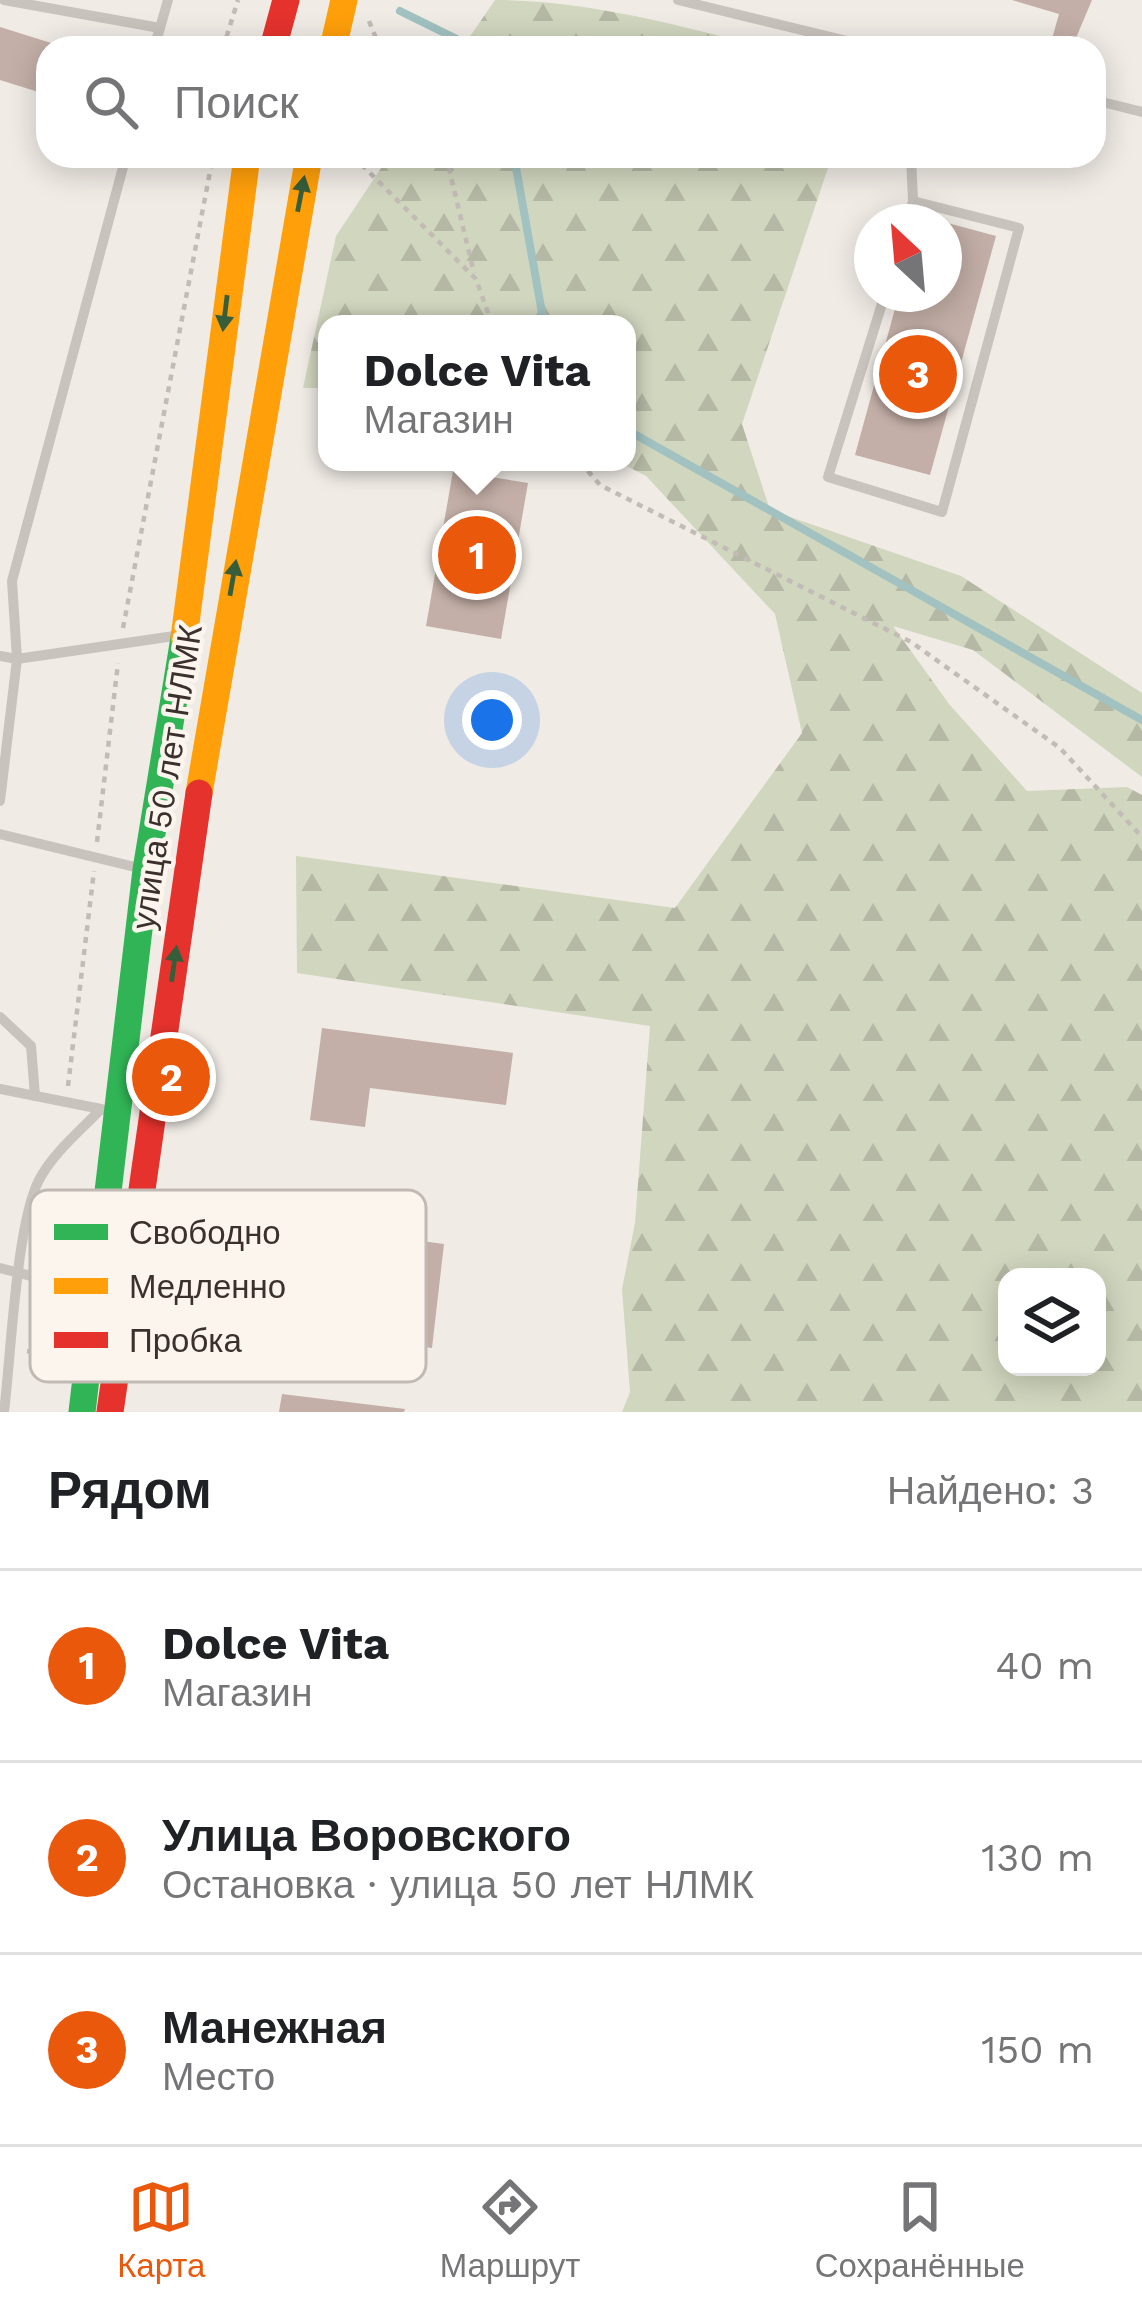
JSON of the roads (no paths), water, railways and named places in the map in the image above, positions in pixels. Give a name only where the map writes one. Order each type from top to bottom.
[{"type":"main road","points":[[276,36],[286,0]]},
{"type":"main road","points":[[341,36],[357,8]]},
{"type":"main road","name":"улица 50 лет НЛМК","points":[[102,1190],[108,1112],[185,634],[246,168]]},
{"type":"main road","name":"улица 50 лет НЛМК","points":[[141,1190],[216,672],[307,168]]},
{"type":"main road","name":"улица 50 лет НЛМК","points":[[82,1412],[85,1382]]},
{"type":"main road","name":"улица 50 лет НЛМК","points":[[110,1412],[114,1382]]},
{"type":"lane","points":[[4,0],[160,28]]},
{"type":"lane","points":[[158,36],[168,0]]},
{"type":"lane","points":[[678,0],[826,36]]},
{"type":"lane","points":[[1106,103],[1142,112]]},
{"type":"lane","points":[[0,800],[17,659],[13,581],[123,168]]},
{"type":"lane","points":[[912,168],[913,204]]},
{"type":"lane","points":[[914,200],[929,204]]},
{"type":"lane","points":[[878,312],[828,477],[943,512],[1019,228],[962,213]]},
{"type":"lane","points":[[0,656],[17,659],[185,634]]},
{"type":"lane","points":[[0,834],[146,870]]},
{"type":"lane","points":[[0,1017],[32,1046],[35,1096]]},
{"type":"lane","points":[[0,1089],[108,1112]]},
{"type":"lane","points":[[35,1190],[40,1178],[108,1112]]},
{"type":"lane","points":[[4,1412],[30,1204]]},
{"type":"lane","points":[[0,1268],[30,1276]]},
{"type":"waterway","points":[[400,11],[451,36]]},
{"type":"waterway","points":[[516,168],[542,315]]},
{"type":"waterway","points":[[636,435],[1142,720]]},
{"type":"place","name":"Манежная","points":[[918,374]]},
{"type":"place","name":"Dolce Vita","points":[[477,555]]},
{"type":"place","name":"Улица Воровского","points":[[171,1077]]}]
